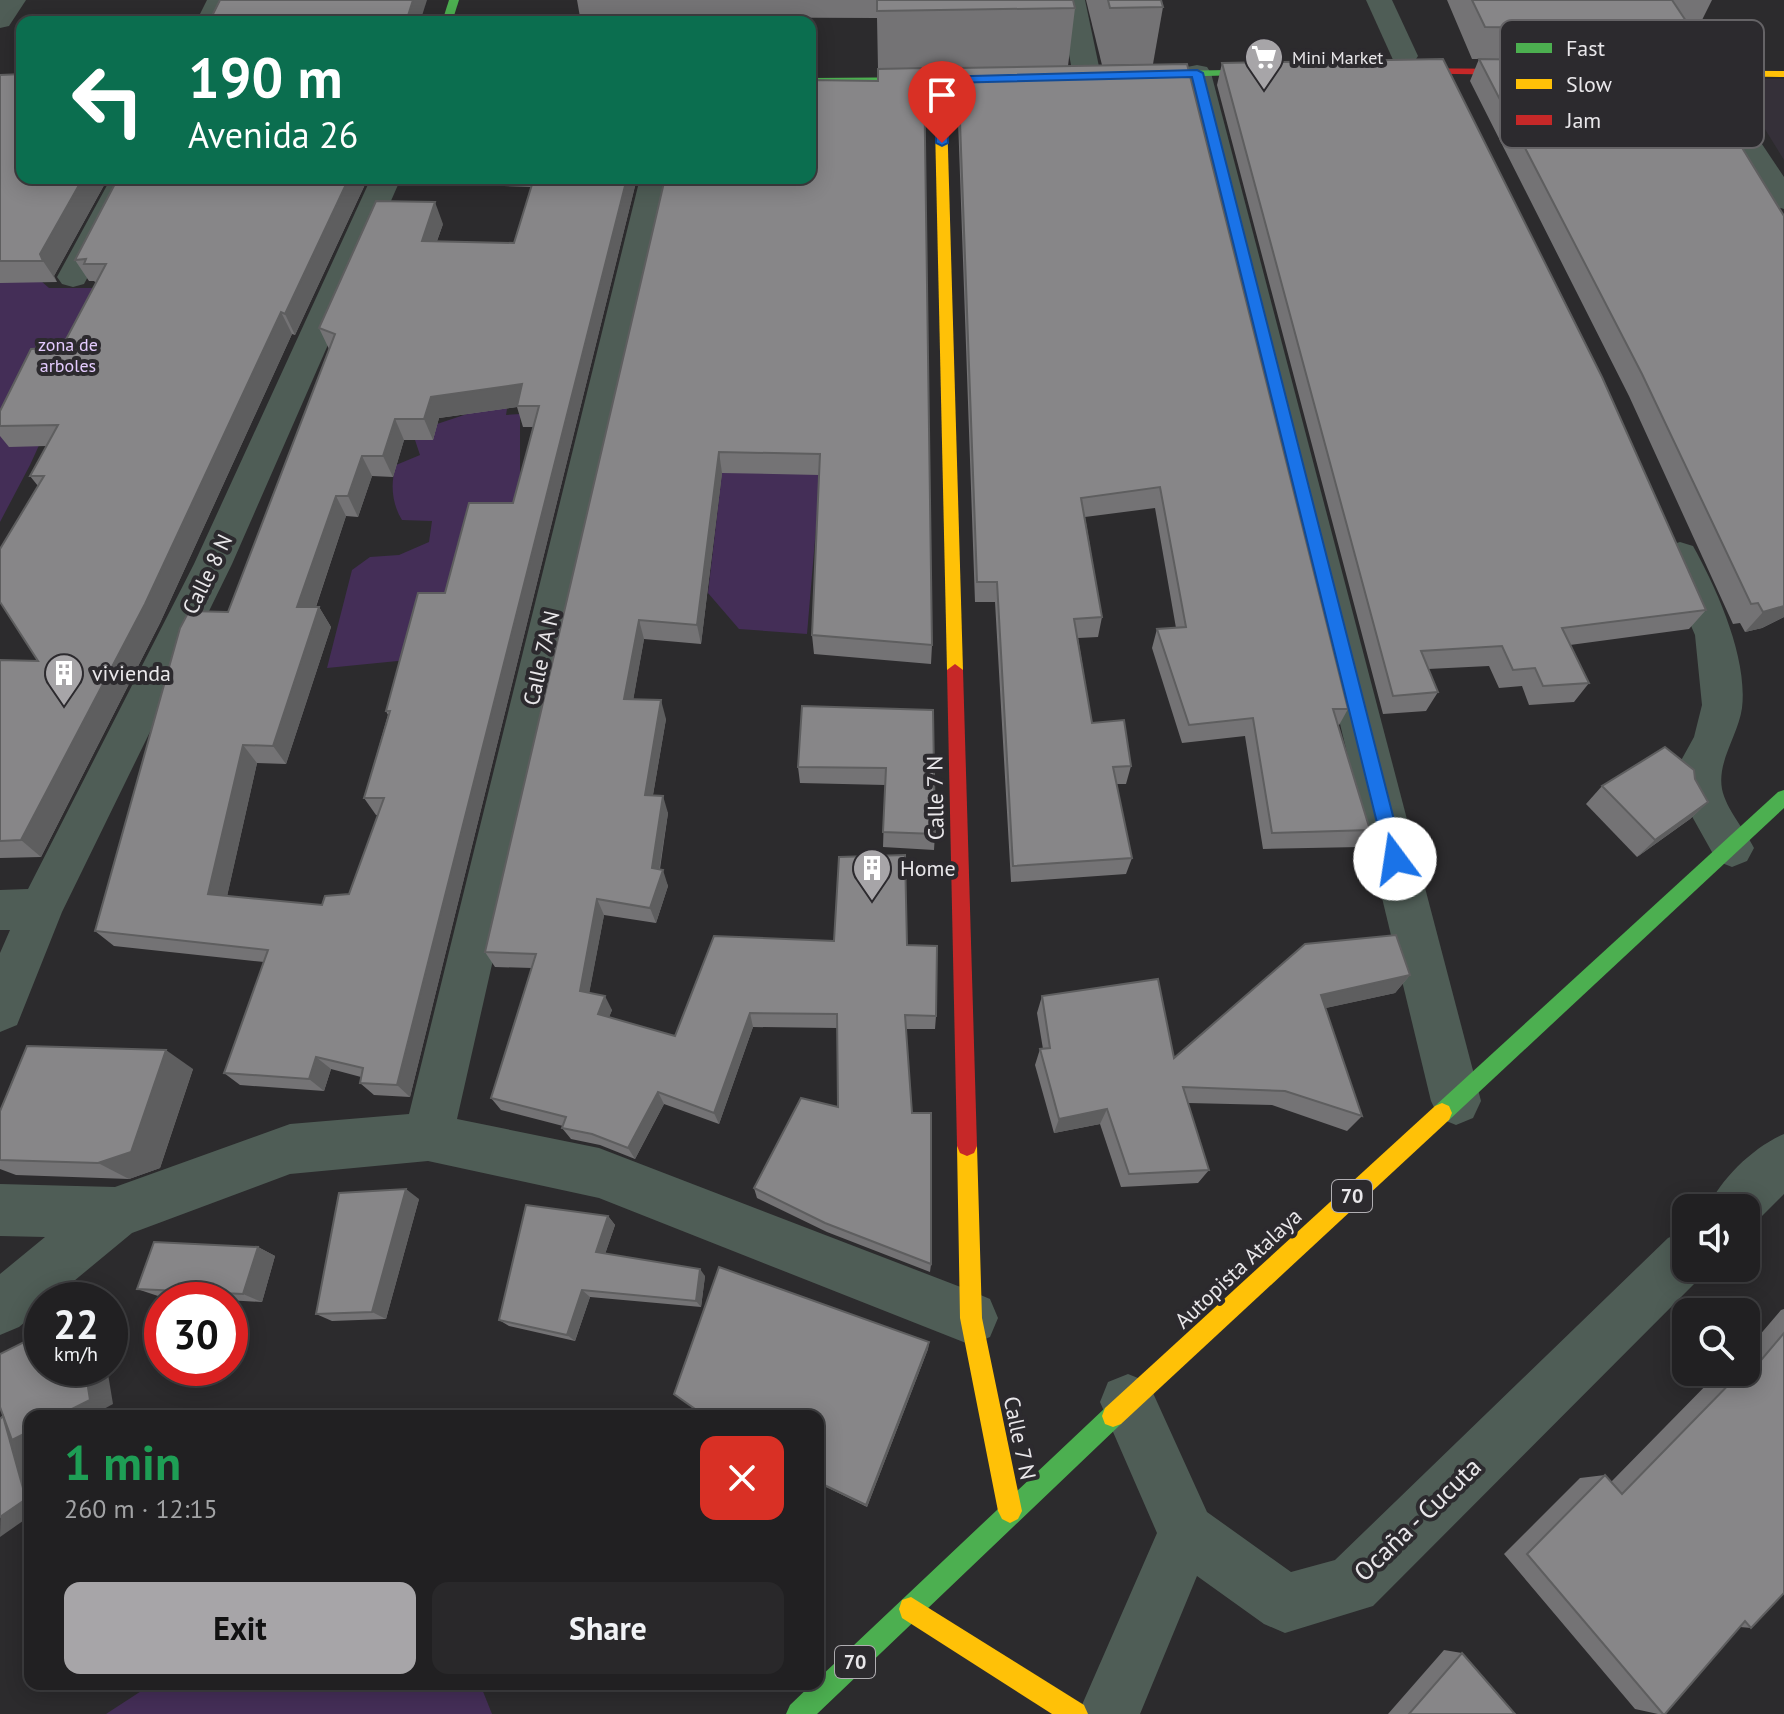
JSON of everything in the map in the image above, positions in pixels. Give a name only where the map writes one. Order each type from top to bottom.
[{"type":"street","points":[[0,20],[13,0]]},
{"type":"street","points":[[1072,0],[1095,76],[1290,72]]},
{"type":"street","points":[[1379,0],[1404,56]]},
{"type":"street","points":[[1367,71],[1454,85],[1500,79]]},
{"type":"street","points":[[1197,73],[1456,1101]]},
{"type":"street","name":"Calle 7 N","points":[[816,81],[948,79],[971,1318],[1010,1511]]},
{"type":"street","points":[[1750,148],[1784,200]]},
{"type":"street","points":[[73,277],[123,184]]},
{"type":"street","name":"Calle 8 N","points":[[0,1010],[20,910],[213,564],[383,184]]},
{"type":"street","name":"Calle 7A N","points":[[428,1137],[654,184]]},
{"type":"street","points":[[1665,523],[1715,635],[1722,705],[1714,740],[1699,766],[1701,795],[1756,834]]},
{"type":"street","name":"Autopista Atalaya","points":[[799,1714],[1128,1402],[1456,1101],[1756,834],[1784,797]]},
{"type":"street","points":[[0,1308],[115,1213],[290,1149],[428,1137],[599,1173],[971,1318]]},
{"type":"street","points":[[1748,1194],[1784,1159]]},
{"type":"street","points":[[0,1210],[115,1213]]},
{"type":"street","name":"Ocaña - Cucuta","points":[[1186,1533],[1285,1603],[1352,1585],[1672,1270]]},
{"type":"street","points":[[1109,1714],[1186,1533],[1128,1402]]},
{"type":"street","points":[[911,1609],[1075,1714]]},
{"type":"shaded area","points":[[1764,79],[1784,79],[1784,160],[1764,128]]},
{"type":"green space","name":"zona de arboles","points":[[33,274],[49,288],[111,288],[30,465],[0,522],[0,275]]},
{"type":"green space","points":[[497,404],[507,409],[506,415],[520,414],[520,473],[561,472],[438,657],[327,668],[352,570],[370,557],[399,555],[429,542],[432,521],[402,520],[396,507],[393,479],[396,465],[420,455],[415,440],[432,440],[437,424]]},
{"type":"green space","points":[[821,469],[807,634],[739,629],[708,593],[722,473]]},
{"type":"green space","points":[[143,1690],[482,1690],[492,1714],[106,1714]]},
{"type":"building","points":[[220,0],[413,0],[408,16],[212,16]]},
{"type":"building","points":[[877,0],[1073,0],[1075,8],[877,11]]},
{"type":"building","points":[[1108,0],[1161,0],[1163,7],[1110,8]]},
{"type":"building","points":[[1472,0],[1672,0],[1685,20],[1500,20],[1500,27],[1485,27]]},
{"type":"building","points":[[1443,59],[1602,377],[1706,610],[1562,628],[1589,683],[1543,686],[1535,668],[1513,670],[1502,646],[1421,651],[1438,692],[1393,696],[1222,63]]},
{"type":"building","points":[[1479,59],[1500,59],[1500,100]]},
{"type":"building","points":[[1187,64],[1348,709],[1333,709],[1370,830],[1272,833],[1253,718],[1189,725],[1157,629],[1186,627],[1160,487],[1081,498],[1102,617],[1074,619],[1092,723],[1124,720],[1131,766],[1113,767],[1132,858],[1013,866],[997,582],[977,582],[958,68]]},
{"type":"building","points":[[924,68],[932,645],[812,635],[820,454],[719,452],[697,625],[639,620],[624,699],[661,700],[645,795],[663,796],[652,868],[663,870],[650,908],[597,899],[580,991],[605,996],[598,1014],[675,1036],[714,936],[834,941],[839,857],[905,855],[907,945],[937,946],[936,1016],[905,1015],[912,1113],[931,1113],[931,1264],[825,1223],[754,1188],[801,1098],[838,1107],[837,1014],[750,1013],[714,1113],[658,1092],[628,1148],[592,1134],[562,1128],[566,1117],[491,1098],[536,954],[485,952],[664,184],[816,184],[816,80],[878,81],[878,69]]},
{"type":"building","points":[[16,74],[16,184],[80,184],[40,254],[43,261],[0,261],[0,75]]},
{"type":"building","points":[[1525,148],[1742,148],[1784,216],[1784,606],[1763,612],[1758,603],[1751,604],[1642,374]]},
{"type":"building","points":[[115,184],[346,184],[285,314],[281,312],[145,604],[21,840],[0,841],[0,660],[38,661],[0,602],[0,549],[44,476],[30,476],[58,425],[0,426],[0,411],[31,349],[62,347],[106,264],[84,264],[86,259],[75,260]]},
{"type":"building","points":[[532,184],[625,184],[397,1085],[360,1083],[363,1068],[316,1057],[309,1079],[224,1073],[268,950],[95,931],[180,628],[189,611],[228,612],[335,334],[319,328],[376,201],[435,202],[422,241],[514,243]],"holes":[[[522,384],[517,406],[539,406],[513,503],[469,503],[445,593],[418,593],[386,711],[390,711],[364,798],[384,798],[349,894],[325,896],[322,905],[208,894],[243,745],[273,746],[319,607],[297,607],[336,496],[348,496],[362,456],[383,456],[395,419],[424,419],[431,397]]]},
{"type":"building","points":[[802,706],[933,710],[935,834],[883,832],[886,768],[798,767]]},
{"type":"building","points":[[1665,747],[1694,770],[1695,779],[1708,802],[1655,840],[1602,786]]},
{"type":"building","points":[[1396,935],[1410,975],[1321,995],[1362,1116],[1285,1091],[1183,1087],[1209,1170],[1129,1174],[1107,1109],[1059,1119],[1040,1049],[1050,1048],[1042,996],[1158,979],[1174,1058],[1305,944]]},
{"type":"building","points":[[27,1046],[166,1050],[131,1152],[98,1163],[0,1160],[0,1111]]},
{"type":"building","points":[[406,1189],[372,1312],[316,1314],[339,1193]]},
{"type":"building","points":[[526,1205],[608,1216],[596,1252],[700,1269],[696,1301],[582,1290],[567,1335],[499,1320]]},
{"type":"building","points":[[154,1242],[258,1247],[247,1282],[144,1282],[144,1289],[137,1289]]},
{"type":"building","points":[[719,1267],[929,1342],[866,1505],[824,1485],[824,1410],[697,1410],[674,1394]]},
{"type":"building","points":[[1784,1333],[1784,1593],[1751,1628],[1745,1621],[1663,1714],[1527,1554],[1605,1475],[1622,1494],[1727,1386],[1760,1386],[1760,1361]]},
{"type":"building","points":[[24,1342],[24,1386],[88,1386],[90,1400],[70,1410],[24,1410],[24,1434],[12,1440],[0,1407],[0,1354]]},
{"type":"building","points":[[3,1416],[24,1500],[0,1517],[0,1419]]},
{"type":"building","points":[[1462,1653],[1515,1714],[1409,1714]]},
{"type":"traffic: fast","points":[[449,16],[454,0]]},
{"type":"traffic: fast","points":[[1130,75],[1278,72]]},
{"type":"traffic: fast","points":[[816,81],[938,80]]},
{"type":"traffic: fast","points":[[1442,1113],[1784,797]]},
{"type":"traffic: fast","points":[[799,1714],[1113,1416]]},
{"type":"traffic: slow","points":[[1764,74],[1784,74]]},
{"type":"traffic: slow","points":[[940,80],[955,670]]},
{"type":"traffic: slow","points":[[1113,1416],[1442,1113]]},
{"type":"traffic: slow","points":[[967,1146],[971,1318],[1010,1511]]},
{"type":"traffic: slow","points":[[911,1609],[1075,1714]]},
{"type":"traffic: jam","points":[[1390,71],[1500,72]]},
{"type":"traffic: jam","points":[[955,670],[967,1146]]},
{"type":"place","name":"Mini Market","points":[[1264,91]]},
{"type":"place","name":"vivienda","points":[[64,707]]},
{"type":"place","name":"Home","points":[[872,902]]},
{"type":"route","points":[[942,143],[940,80],[1197,73],[1395,859]]}]
